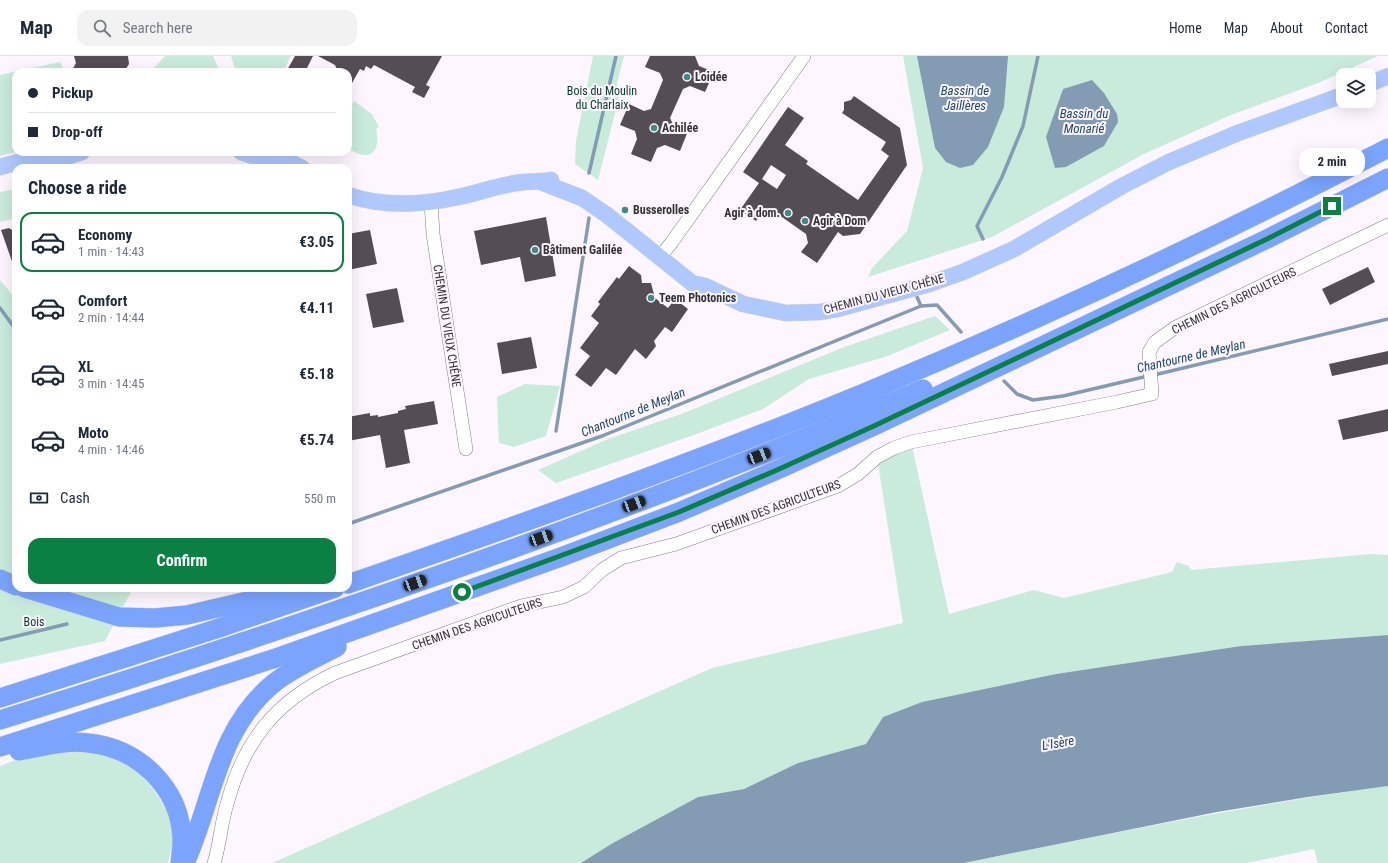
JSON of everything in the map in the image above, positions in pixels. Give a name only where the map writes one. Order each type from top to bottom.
[{"type":"highway","points":[[352,583],[768,432],[865,392],[1077,300],[1184,251],[1388,148]]},
{"type":"highway","points":[[0,747],[276,658],[392,618],[672,515],[777,470],[876,425],[1267,239],[1388,178]]},
{"type":"highway","points":[[0,720],[228,648],[363,602],[673,490],[883,406],[1267,239]]},
{"type":"highway","points":[[352,578],[387,570]]},
{"type":"highway","points":[[0,579],[12,584]]},
{"type":"highway","points":[[38,592],[119,616],[155,618],[187,615],[288,592]]},
{"type":"highway","points":[[0,698],[216,629],[323,592]]},
{"type":"highway","points":[[185,863],[194,844],[220,760],[232,734],[249,709],[274,683],[289,673],[392,618]]},
{"type":"highway","points":[[0,755],[60,744],[88,742],[112,747],[134,758],[144,765],[161,783],[169,794],[174,805],[182,839],[180,863]]},
{"type":"main road","points":[[1376,81],[1388,76]]},
{"type":"main road","name":"CHEMIN DU VIEUX CHÊNE","points":[[352,196],[384,203],[431,202],[456,198],[524,182],[541,182],[560,178],[584,187],[662,254],[696,276],[705,286],[731,299],[763,309],[786,313],[820,312],[837,309],[929,284],[963,272],[1040,235],[1122,186],[1169,162],[1238,133],[1336,98]]},
{"type":"main road","points":[[261,157],[272,164]]},
{"type":"main road","points":[[261,157],[287,164]]},
{"type":"main road","points":[[20,164],[60,158]]},
{"type":"main road","points":[[41,164],[60,158]]},
{"type":"main road","points":[[0,167],[12,165]]},
{"type":"main road","points":[[0,177],[12,173]]},
{"type":"street","points":[[662,254],[804,56]]},
{"type":"street","name":"CHEMIN DU VIEUX CHÊNE","points":[[431,202],[433,234],[466,449]]},
{"type":"street","name":"CHEMIN DES AGRICULTEURS","points":[[214,863],[230,791],[237,771],[247,753],[256,737],[277,711],[299,693],[315,683],[335,673],[521,606],[563,597],[584,587],[602,570],[621,558],[676,544],[838,486],[858,474],[877,457],[910,442],[1152,394],[1149,352],[1155,342],[1176,327],[1388,225]]},
{"type":"green space","points":[[165,56],[213,56],[218,68],[154,68]]},
{"type":"green space","points":[[231,56],[291,56],[285,68],[235,68]]},
{"type":"green space","name":"Bois du Moulin du Charlaix","points":[[593,56],[624,56],[617,83],[619,98],[598,180],[575,164],[576,141]]},
{"type":"green space","points":[[903,56],[1378,56],[1351,68],[1336,68],[1336,75],[1318,83],[1231,115],[1144,154],[992,237],[868,277],[872,268],[907,231],[923,168]]},
{"type":"green space","points":[[60,62],[63,68],[32,68]]},
{"type":"green space","points":[[12,72],[12,153],[0,156],[0,75]]},
{"type":"green space","points":[[354,101],[372,114],[379,127],[376,129],[376,148],[374,152],[370,154],[359,154],[352,150],[352,104]]},
{"type":"green space","points":[[12,190],[12,219],[0,222],[0,192]]},
{"type":"green space","name":"Bois","points":[[0,280],[12,294],[12,592],[131,592],[105,641],[0,664]]},
{"type":"green space","points":[[935,316],[950,330],[885,357],[809,379],[763,409],[556,483],[538,470],[608,439],[684,413],[844,347]]},
{"type":"green space","points":[[525,384],[560,386],[546,436],[514,447],[499,443],[497,397]]},
{"type":"green space","points":[[911,442],[949,614],[1034,590],[1064,598],[1172,572],[1177,562],[1189,566],[1191,570],[1371,554],[1388,555],[1388,635],[1241,646],[1056,674],[922,702],[883,717],[866,744],[798,763],[744,789],[698,797],[611,844],[581,863],[272,863],[712,668],[903,623],[877,457]]},
{"type":"green space","points":[[96,750],[114,756],[127,764],[144,779],[159,797],[165,807],[172,826],[172,845],[168,863],[0,863],[0,766],[29,755]]},
{"type":"green space","points":[[1388,786],[1388,863],[1318,863],[1314,849],[1247,863],[964,863],[1228,811]]},
{"type":"water","name":"Bassin de Jaillères","points":[[917,56],[1008,56],[1004,107],[988,147],[973,165],[960,168],[946,162],[935,148]]},
{"type":"water","name":"Bassin du Monarié","points":[[1092,80],[1104,93],[1117,114],[1118,122],[1104,146],[1066,167],[1055,168],[1046,137],[1063,89]]},
{"type":"water","name":"L'Isère","points":[[1388,635],[1388,786],[1217,812],[964,863],[581,863],[611,844],[698,797],[744,789],[798,763],[866,744],[883,717],[922,702],[1056,674],[1241,646]]},
{"type":"building","points":[[74,56],[128,56],[129,64],[126,68],[73,68],[76,63]]},
{"type":"building","points":[[295,56],[313,56],[307,68],[288,68]]},
{"type":"building","points":[[318,56],[442,56],[426,85],[430,87],[424,98],[412,92],[415,87],[374,65],[371,69],[366,66],[364,71],[360,69],[352,83],[352,68],[336,68],[335,65]]},
{"type":"building","points":[[650,56],[695,56],[699,66],[714,72],[705,92],[690,86],[683,89],[670,118],[673,124],[688,131],[680,151],[665,145],[657,148],[651,162],[631,154],[637,139],[635,131],[620,125],[629,104],[644,111],[651,109],[663,80],[660,73],[645,67]]},
{"type":"building","points":[[854,96],[900,128],[907,165],[860,234],[843,236],[838,232],[817,263],[801,252],[808,243],[806,234],[772,210],[763,211],[756,221],[740,210],[759,183],[743,172],[788,107],[804,118],[785,145],[808,161],[806,164],[858,200],[889,156],[881,150],[886,142],[842,113],[844,110],[844,102],[851,100]],"holes":[[[771,165],[786,175],[777,189],[762,179]]]},
{"type":"building","name":"Bâtiment Galilée","points":[[546,217],[556,276],[525,282],[520,257],[481,265],[474,231]]},
{"type":"building","points":[[9,228],[12,230],[12,261],[1,230]]},
{"type":"building","points":[[370,230],[377,264],[352,269],[352,233]]},
{"type":"building","points":[[629,266],[641,275],[642,283],[651,283],[655,298],[668,308],[675,299],[688,309],[672,332],[665,327],[654,341],[656,346],[646,359],[635,349],[616,375],[606,368],[591,387],[575,375],[590,356],[580,348],[599,323],[591,316],[600,304],[598,302],[617,277],[619,279]]},
{"type":"building","points":[[1368,267],[1375,282],[1330,305],[1322,289]]},
{"type":"building","points":[[397,288],[404,322],[373,328],[366,294]]},
{"type":"building","points":[[531,337],[537,368],[502,374],[497,343]]},
{"type":"building","points":[[1388,351],[1388,364],[1332,376],[1329,364]]},
{"type":"building","points":[[434,401],[438,424],[404,430],[410,463],[386,468],[380,435],[352,440],[352,416],[370,413],[370,416],[378,415],[378,417],[398,413],[398,411],[406,409],[405,406]]},
{"type":"building","points":[[1388,409],[1388,431],[1343,440],[1338,420]]},
{"type":"waterway","points":[[589,173],[616,56]]},
{"type":"waterway","points":[[983,239],[977,226],[1002,177],[1023,126],[1038,56]]},
{"type":"waterway","points":[[556,431],[589,218]]},
{"type":"waterway","points":[[917,297],[921,306]]},
{"type":"waterway","name":"Chantourne de Meylan","points":[[352,523],[602,436],[921,306],[937,305],[961,332]]},
{"type":"waterway","points":[[0,308],[12,324]]},
{"type":"waterway","name":"Chantourne de Meylan","points":[[1154,375],[1388,319]]},
{"type":"waterway","name":"Chantourne de Meylan","points":[[1004,381],[1017,394],[1033,400],[1063,396],[1148,376]]},
{"type":"waterway","name":"Chantourne de Meylan","points":[[0,640],[67,624]]},
{"type":"place","name":"Loidée","points":[[687,77]]},
{"type":"place","name":"Achilée","points":[[654,128]]},
{"type":"place","name":"Busserolles","points":[[625,210]]},
{"type":"place","name":"Agir à dom.","points":[[788,213]]},
{"type":"place","name":"Agir à Dom","points":[[805,221]]},
{"type":"place","name":"Bâtiment Galilée","points":[[535,250]]},
{"type":"place","name":"Teem Photonics","points":[[651,298]]},
{"type":"route","points":[[462,592],[561,557],[679,512],[777,470],[876,425],[1267,239],[1332,206]]}]
